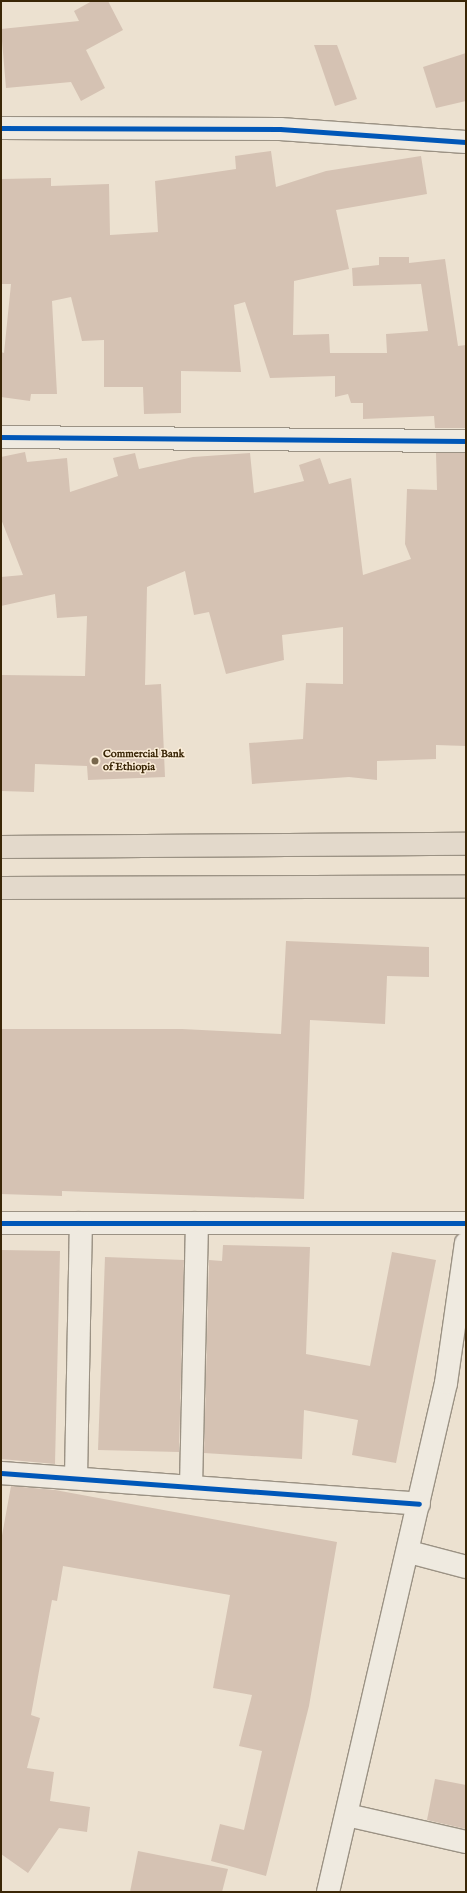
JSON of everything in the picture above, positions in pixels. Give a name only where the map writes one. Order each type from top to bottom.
[{"type":"main road","points":[[1,847],[466,844]]},
{"type":"main road","points":[[1,888],[466,886]]},
{"type":"street","points":[[1,128],[280,128],[466,142]]},
{"type":"street","points":[[1,437],[466,441]]},
{"type":"street","points":[[1,1223],[466,1223]]},
{"type":"street","points":[[76,1478],[81,1223]]},
{"type":"street","points":[[191,1487],[197,1223]]},
{"type":"street","points":[[328,1892],[409,1552],[446,1383],[466,1243]]},
{"type":"street","points":[[1,1473],[419,1504]]},
{"type":"street","points":[[409,1552],[466,1567]]},
{"type":"street","points":[[347,1815],[466,1842]]},
{"type":"building","points":[[92,1],[108,1],[123,30],[86,50],[105,88],[81,101],[71,82],[6,88],[1,29],[79,21],[74,11]]},
{"type":"building","points":[[314,45],[337,45],[357,99],[335,106]]},
{"type":"building","points":[[466,53],[466,101],[436,108],[423,67]]},
{"type":"building","points":[[271,151],[276,187],[326,171],[421,156],[427,194],[336,210],[349,269],[294,281],[293,335],[329,334],[330,353],[387,353],[386,334],[428,331],[421,284],[353,286],[352,268],[379,265],[379,257],[409,257],[409,263],[445,259],[458,346],[466,345],[466,428],[435,428],[434,416],[363,419],[363,403],[351,403],[348,394],[335,397],[335,376],[270,378],[245,302],[234,305],[241,372],[181,371],[181,413],[144,414],[143,387],[104,387],[104,340],[82,341],[71,297],[52,301],[57,394],[31,394],[30,401],[1,397],[1,352],[4,353],[11,284],[1,284],[1,179],[51,178],[51,186],[109,184],[110,235],[158,232],[155,181],[236,169],[235,156]]},
{"type":"building","points":[[25,452],[27,462],[67,458],[70,492],[118,476],[113,458],[135,453],[139,469],[193,457],[250,453],[254,493],[304,481],[299,465],[320,458],[329,484],[351,478],[363,575],[411,559],[405,544],[407,489],[437,490],[436,453],[466,453],[466,746],[436,745],[436,759],[377,761],[377,780],[349,777],[252,784],[249,743],[303,739],[306,683],[343,684],[343,627],[282,635],[284,660],[226,674],[209,612],[194,615],[185,571],[147,587],[145,685],[161,684],[165,777],[88,780],[87,766],[35,764],[34,792],[1,791],[1,675],[85,676],[87,616],[57,618],[55,594],[1,606],[1,577],[23,575],[1,519],[1,457]]},
{"type":"building","points":[[286,941],[429,947],[429,977],[387,976],[385,1024],[310,1020],[304,1199],[62,1191],[62,1196],[1,1194],[1,1029],[182,1029],[281,1034]]},
{"type":"building","points":[[223,1245],[310,1247],[306,1354],[370,1366],[392,1252],[436,1260],[396,1463],[352,1455],[358,1420],[304,1410],[302,1459],[204,1453],[209,1260],[222,1261]]},
{"type":"building","points":[[1,1250],[60,1251],[55,1464],[1,1459]]},
{"type":"building","points":[[105,1257],[184,1260],[179,1452],[98,1450]]},
{"type":"building","points":[[11,1486],[55,1490],[337,1542],[309,1706],[266,1876],[211,1861],[220,1824],[244,1830],[262,1751],[239,1746],[252,1695],[213,1688],[230,1595],[63,1566],[57,1601],[52,1600],[31,1715],[40,1718],[27,1768],[54,1772],[50,1801],[90,1807],[87,1832],[59,1828],[28,1873],[1,1854],[1,1541]]},
{"type":"building","points":[[435,1779],[466,1785],[466,1829],[427,1820]]},
{"type":"building","points":[[138,1851],[228,1869],[222,1892],[130,1892]]},
{"type":"cycle path","points":[[1,128],[280,129],[466,142]]},
{"type":"cycle path","points":[[1,437],[466,441]]},
{"type":"cycle path","points":[[1,1223],[466,1223]]},
{"type":"cycle path","points":[[1,1473],[419,1504]]},
{"type":"place","name":"Commercial Bank of Ethiopia","points":[[95,761]]}]
